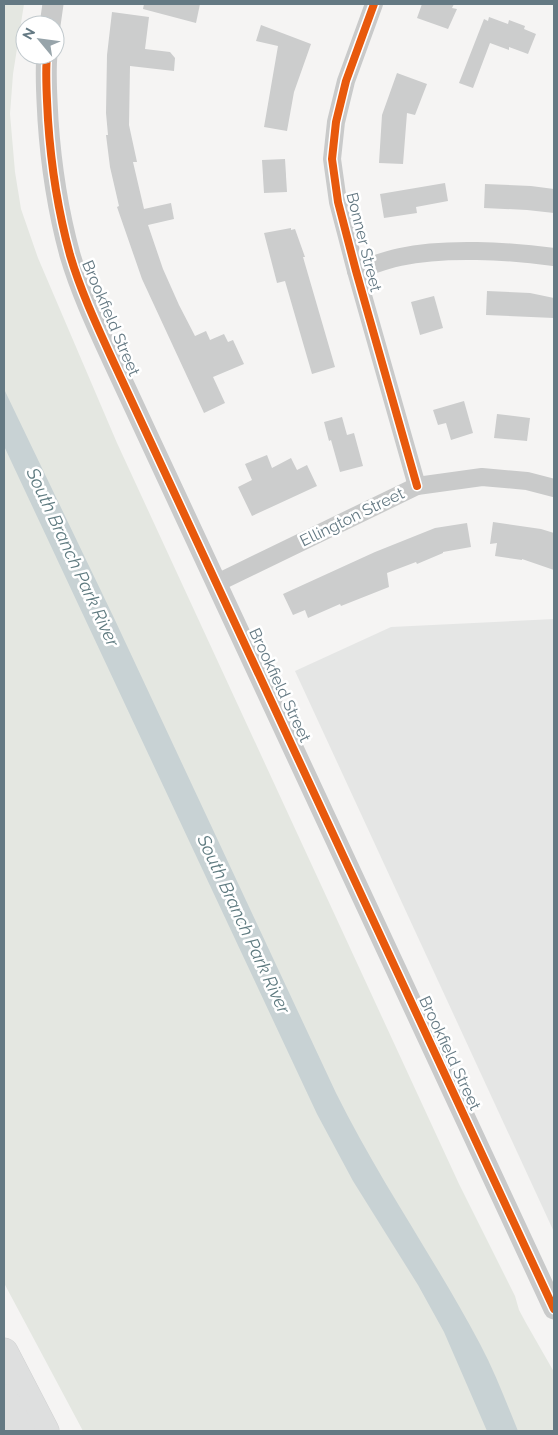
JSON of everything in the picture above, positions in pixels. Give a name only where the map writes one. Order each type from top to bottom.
[{"type":"highway","points":[[4,1352],[46,1431]]},
{"type":"highway","points":[[4,1398],[21,1431]]},
{"type":"street","name":"Bonner Street","points":[[374,4],[346,81],[336,122],[332,159],[338,202],[417,486]]},
{"type":"street","name":"Brookfield Street","points":[[47,65],[47,105],[54,182],[70,255],[83,292],[97,326],[554,1309]]},
{"type":"street","points":[[356,271],[400,257],[439,252],[488,252],[554,257]]},
{"type":"street","name":"Ellington Street","points":[[217,582],[417,486],[482,477],[527,481],[554,488]]},
{"type":"shaded area","points":[[4,4],[24,4],[22,15],[15,15],[15,61],[10,114],[15,172],[21,209],[38,258],[117,443],[459,1184],[515,1296],[519,1310],[554,1372],[554,1431],[83,1431],[4,1283]]},
{"type":"shaded area","points":[[554,619],[554,1232],[295,671],[391,627]]},
{"type":"water","name":"South Branch Park River","points":[[4,389],[114,618],[336,1093],[370,1157],[463,1312],[495,1376],[518,1431],[487,1431],[444,1332],[418,1285],[353,1181],[317,1114],[4,446]]},
{"type":"building","points":[[144,4],[200,4],[196,23],[143,9]]},
{"type":"building","points":[[422,4],[454,4],[452,8],[457,9],[448,29],[417,18]]},
{"type":"building","points":[[112,12],[149,17],[145,49],[170,52],[175,58],[174,71],[130,66],[129,125],[137,162],[133,162],[144,209],[171,203],[174,219],[148,225],[163,269],[179,305],[195,336],[206,331],[210,340],[224,334],[228,342],[233,340],[244,364],[213,377],[225,403],[204,413],[142,279],[117,207],[119,206],[110,167],[106,135],[108,135],[106,113],[107,55]]},
{"type":"building","points":[[489,17],[508,24],[509,20],[525,26],[524,29],[536,34],[528,54],[490,43],[473,88],[459,83],[484,19],[488,21]]},
{"type":"building","points":[[261,25],[311,44],[294,92],[287,131],[264,127],[278,46],[256,41]]},
{"type":"building","points":[[397,73],[427,84],[415,115],[407,113],[403,164],[379,163],[382,115]]},
{"type":"building","points":[[285,159],[287,192],[264,193],[262,160]]},
{"type":"building","points":[[445,183],[448,201],[416,207],[417,213],[384,218],[380,194]]},
{"type":"building","points":[[485,184],[554,189],[554,213],[484,208]]},
{"type":"building","points":[[291,228],[291,230],[295,229],[305,257],[303,257],[335,367],[312,374],[285,281],[277,283],[264,233]]},
{"type":"building","points":[[487,291],[530,293],[554,298],[554,318],[486,315]]},
{"type":"building","points":[[434,296],[443,328],[420,335],[411,302]]},
{"type":"building","points":[[464,401],[473,433],[451,440],[446,423],[438,425],[433,410]]},
{"type":"building","points":[[497,414],[530,418],[527,441],[494,438]]},
{"type":"building","points":[[342,417],[347,435],[354,433],[363,466],[340,472],[324,422]]},
{"type":"building","points":[[267,455],[272,468],[291,458],[297,470],[307,465],[317,486],[252,516],[238,487],[252,480],[245,464]]},
{"type":"building","points":[[493,522],[541,529],[554,533],[554,570],[522,559],[495,556],[497,543],[490,544]]},
{"type":"building","points":[[467,523],[471,547],[443,552],[417,564],[416,562],[387,573],[389,587],[341,606],[340,604],[308,618],[305,610],[293,615],[283,594],[375,552],[435,528]]},
{"type":"cycle path","points":[[374,4],[346,81],[336,122],[332,159],[338,202],[417,486]]},
{"type":"cycle path","points":[[47,65],[48,120],[56,188],[70,255],[84,296],[554,1309]]}]
